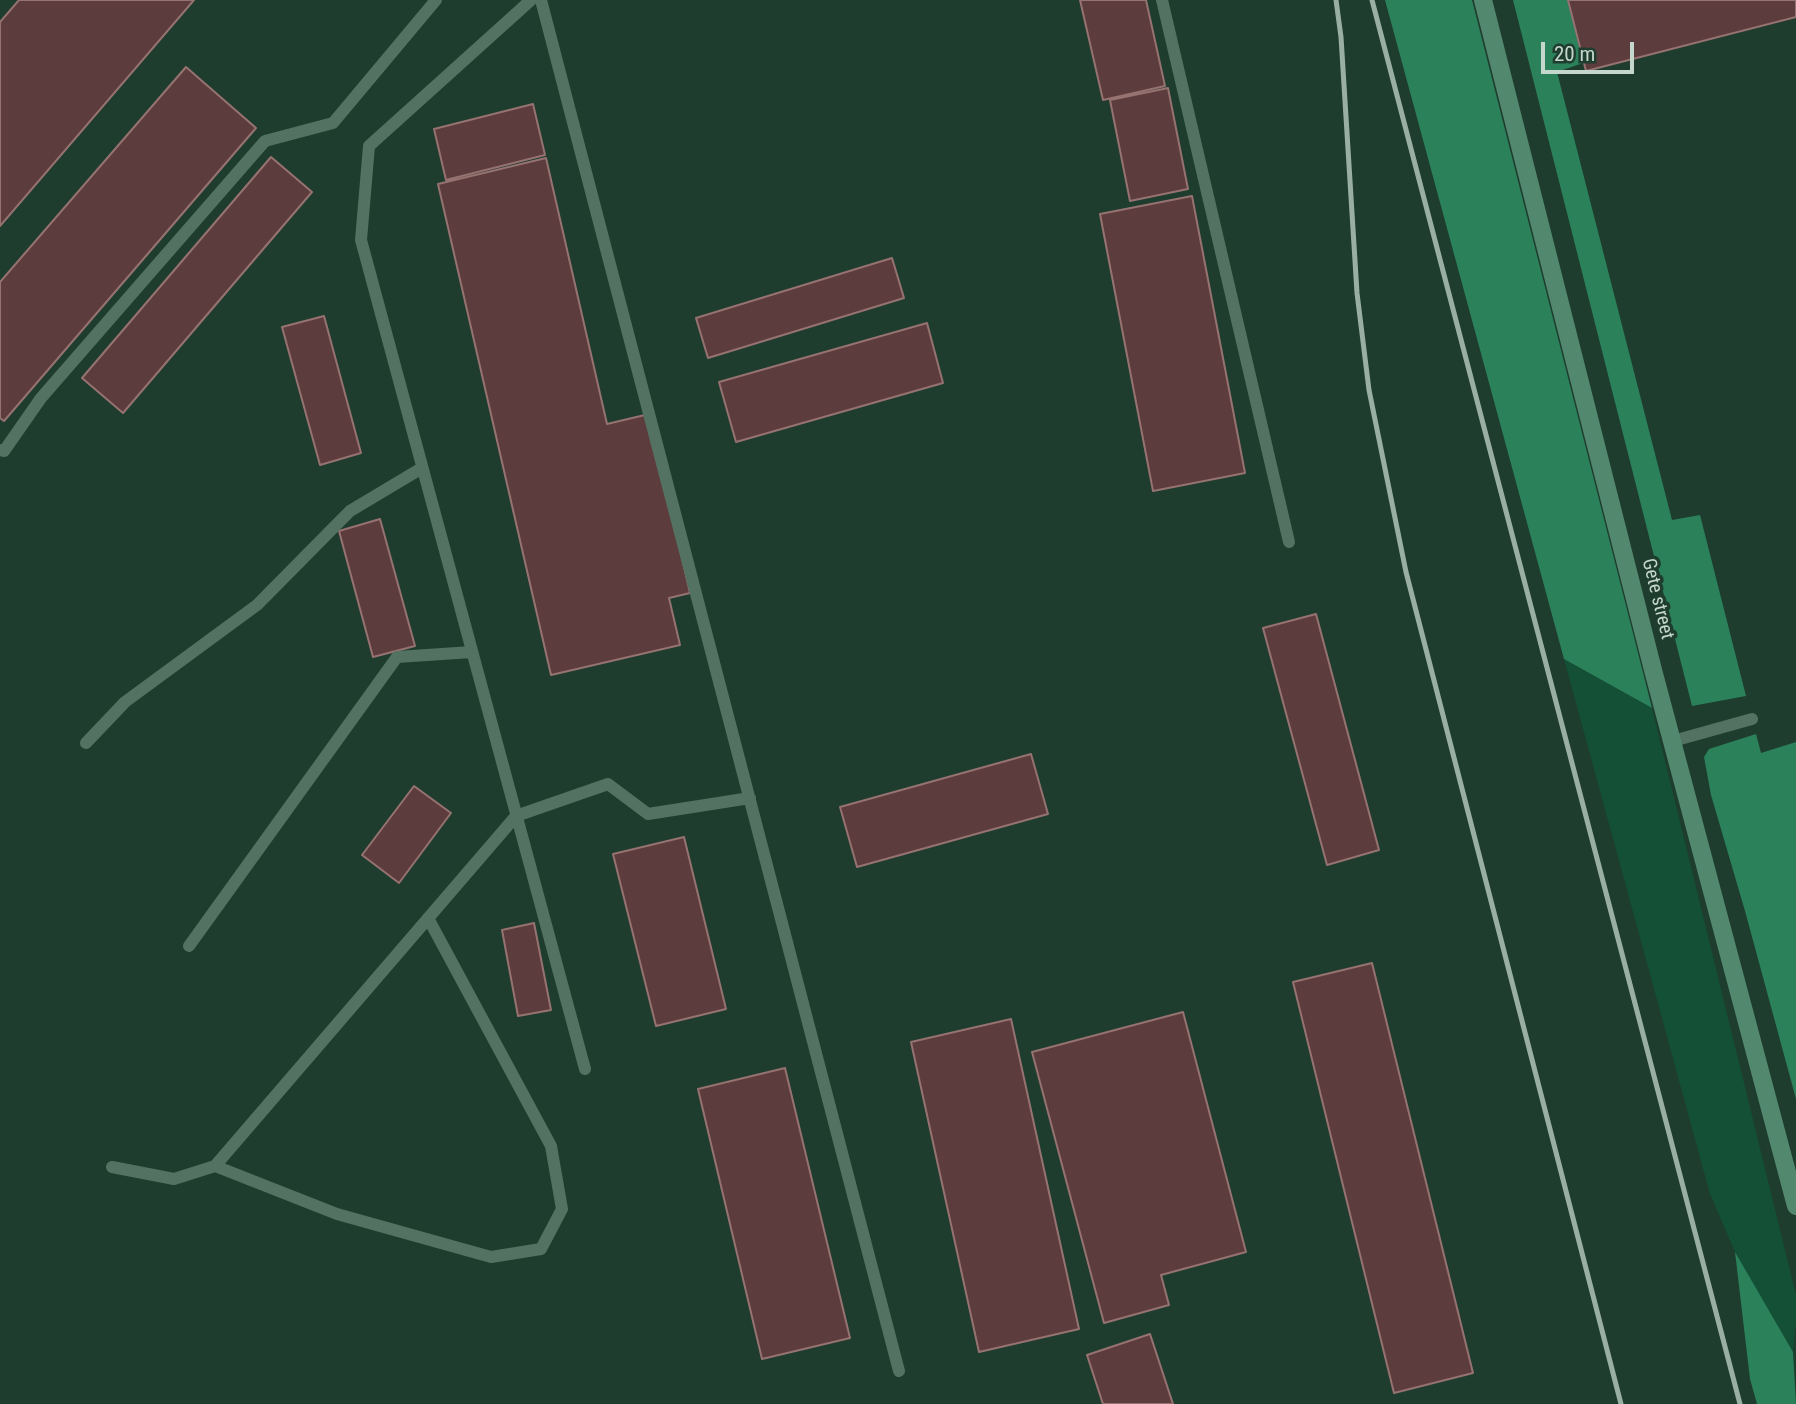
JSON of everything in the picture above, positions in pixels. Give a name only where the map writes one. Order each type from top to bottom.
[{"type":"main road","name":"Gete street","points":[[1483,0],[1653,670],[1796,1206]]},
{"type":"lane","points":[[0,450],[4,451],[41,398],[265,141],[332,123],[436,0]]},
{"type":"lane","points":[[531,0],[369,146],[361,240],[585,1069]]},
{"type":"lane","points":[[541,0],[899,1371]]},
{"type":"lane","points":[[1162,0],[1289,542]]},
{"type":"lane","points":[[86,743],[125,702],[257,605],[350,510],[422,468]]},
{"type":"lane","points":[[189,946],[397,657],[472,652]]},
{"type":"lane","points":[[1673,741],[1752,719]]},
{"type":"lane","points":[[112,1167],[174,1179],[215,1166],[516,816],[608,785],[648,814],[750,798]]},
{"type":"lane","points":[[215,1166],[337,1213],[491,1258],[541,1250],[562,1209],[551,1146],[428,918]]},
{"type":"green space","points":[[1385,0],[1472,0],[1652,708],[1564,659]]},
{"type":"green space","points":[[1513,0],[1568,0],[1583,63],[1557,72],[1672,520],[1700,515],[1746,696],[1692,706]]},
{"type":"green space","points":[[1564,659],[1652,708],[1796,1295],[1793,1352],[1738,1259],[1710,1194]]},
{"type":"green space","points":[[1756,734],[1761,753],[1796,742],[1796,1099],[1711,795],[1704,757],[1709,749]]},
{"type":"green space","points":[[1735,1252],[1793,1352],[1796,1404],[1757,1404],[1750,1379]]},
{"type":"building","points":[[19,0],[194,0],[0,226],[0,22]]},
{"type":"building","points":[[1080,0],[1146,0],[1165,86],[1103,100]]},
{"type":"building","points":[[1568,0],[1796,0],[1796,17],[1586,71]]},
{"type":"building","points":[[186,67],[256,128],[4,421],[0,418],[0,282]]},
{"type":"building","points":[[1168,88],[1188,189],[1130,201],[1110,100]]},
{"type":"building","points":[[533,104],[545,155],[446,180],[434,129]]},
{"type":"building","points":[[271,157],[312,192],[123,413],[82,378]]},
{"type":"building","points":[[546,158],[607,424],[649,414],[690,593],[669,598],[680,645],[551,675],[438,184]]},
{"type":"building","points":[[1192,196],[1245,473],[1153,491],[1100,214]]},
{"type":"building","points":[[892,258],[904,298],[708,358],[696,318]]},
{"type":"building","points":[[324,316],[361,453],[320,465],[282,327]]},
{"type":"building","points":[[927,323],[943,383],[736,442],[719,382]]},
{"type":"building","points":[[380,519],[415,646],[373,657],[339,531]]},
{"type":"building","points":[[1316,614],[1379,850],[1327,865],[1263,628]]},
{"type":"building","points":[[1031,754],[1048,814],[857,867],[840,807]]},
{"type":"building","points":[[414,786],[451,813],[399,883],[362,855]]},
{"type":"building","points":[[684,837],[726,1009],[656,1026],[613,854]]},
{"type":"building","points":[[534,923],[551,1010],[518,1016],[502,930]]},
{"type":"building","points":[[1372,963],[1473,1373],[1394,1393],[1293,982]]},
{"type":"building","points":[[1183,1012],[1246,1252],[1161,1275],[1169,1305],[1104,1323],[1032,1052]]},
{"type":"building","points":[[1011,1019],[1079,1329],[979,1352],[911,1042]]},
{"type":"building","points":[[785,1068],[850,1338],[762,1359],[698,1089]]},
{"type":"building","points":[[1150,1334],[1173,1404],[1103,1404],[1087,1355]]},
{"type":"railway","points":[[1336,0],[1341,37],[1357,293],[1369,390],[1406,572],[1621,1404]]},
{"type":"railway","points":[[1372,0],[1740,1404]]}]
